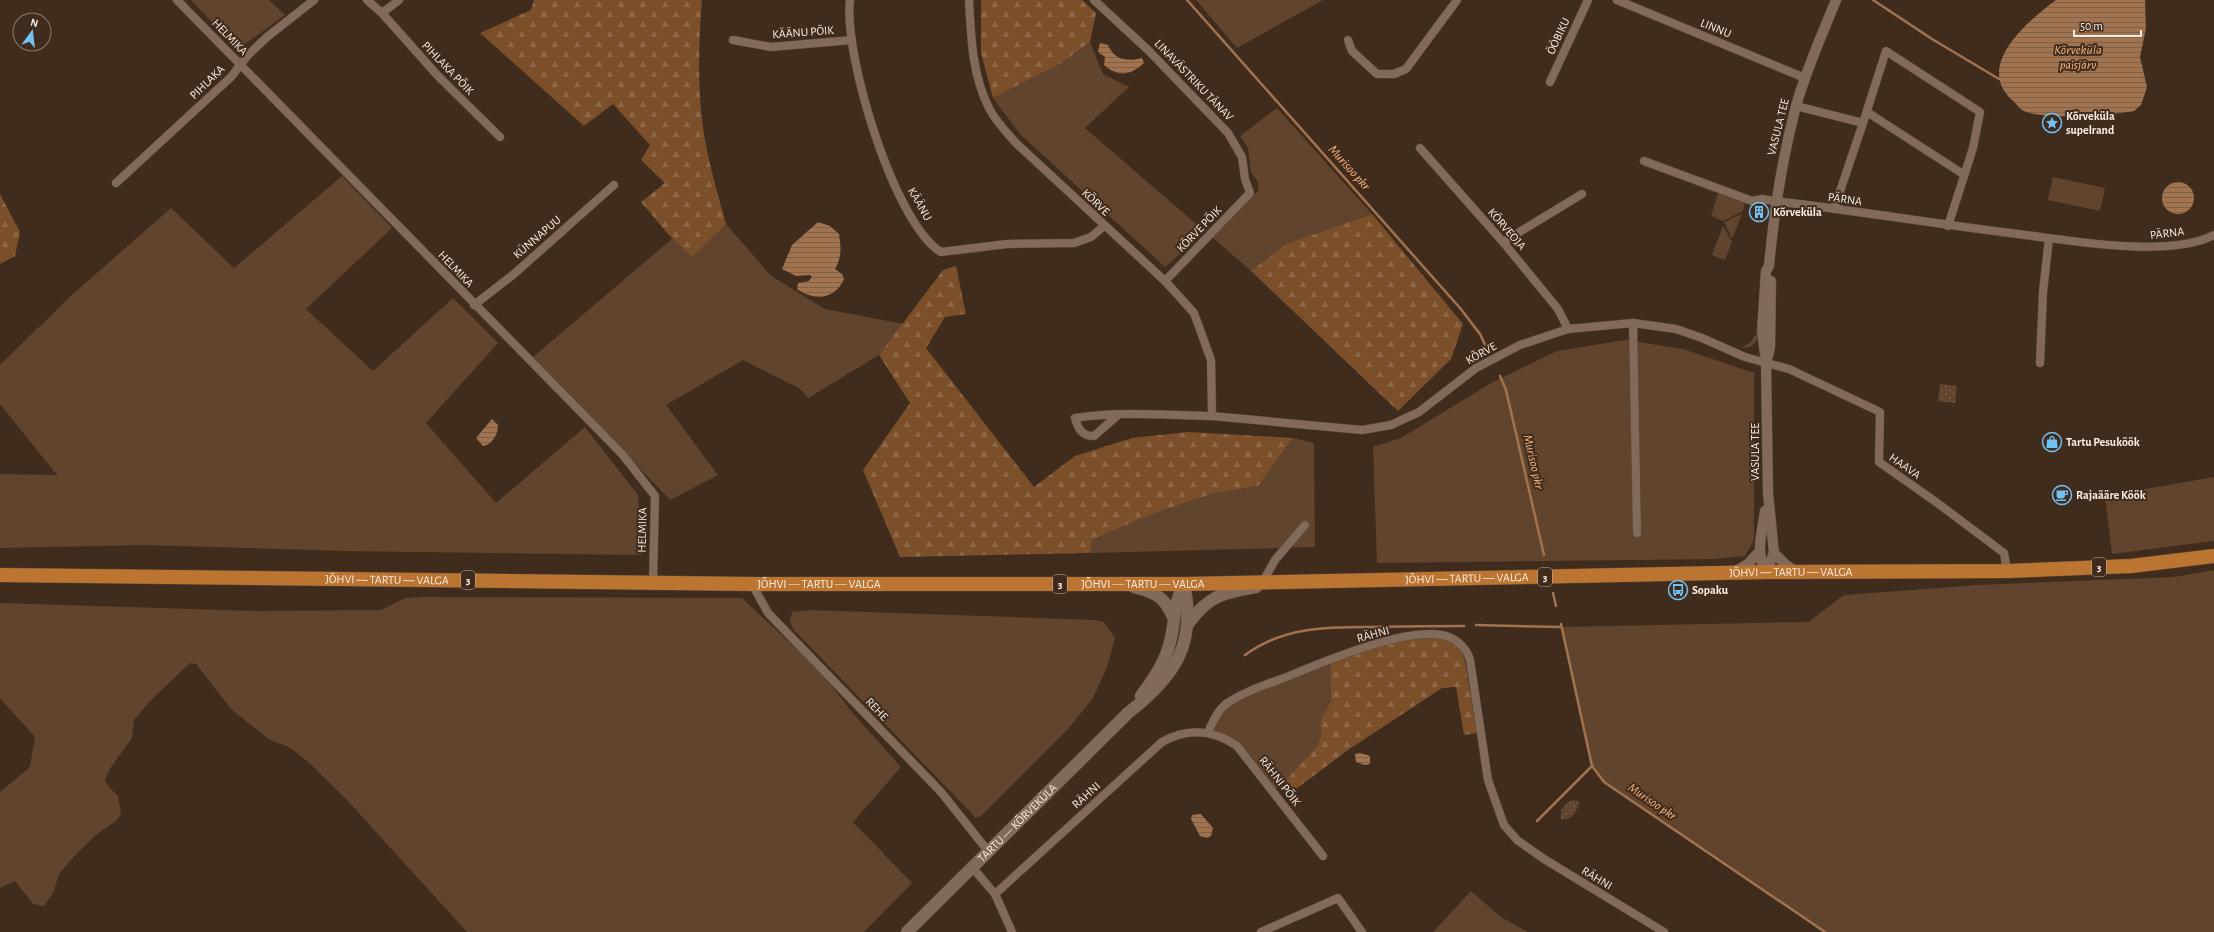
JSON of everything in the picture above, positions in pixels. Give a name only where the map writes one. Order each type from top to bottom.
[{"type":"highway","name":"JÕHVI — TARTU — VALGA","points":[[0,575],[752,584],[1184,584],[1766,572],[2008,571],[2131,566],[2214,556]]},
{"type":"main road","points":[[1188,624],[1198,610],[1209,600],[1229,592],[1268,583]]},
{"type":"main road","points":[[1126,584],[1151,591],[1163,599],[1173,617]]},
{"type":"main road","name":"TARTU — KÕRVEKÜLA","points":[[1128,713],[1161,668],[1171,641],[1176,599],[1184,584]]},
{"type":"main road","name":"TARTU — KÕRVEKÜLA","points":[[906,932],[1128,713],[1149,697],[1174,667],[1184,646],[1188,624],[1184,584]]},
{"type":"street","name":"HELMIKA","points":[[177,0],[474,305],[622,454],[654,496],[653,582]]},
{"type":"street","name":"PIHLAKA","points":[[116,183],[241,65],[267,37],[314,0]]},
{"type":"street","points":[[367,0],[382,14],[399,0]]},
{"type":"street","name":"KÄÄNU","points":[[850,0],[852,40],[857,72],[871,126],[893,181],[916,225],[933,247],[941,252],[1007,244],[1074,243],[1091,237],[1104,226]]},
{"type":"street","name":"KÕRVE","points":[[969,0],[972,48],[977,74],[989,107],[1000,125],[1017,144],[1165,281],[1194,313],[1204,336],[1210,360],[1212,416]]},
{"type":"street","name":"LINAVÄSTRIKU TÄNAV","points":[[1094,0],[1148,50],[1228,133],[1242,157],[1245,179],[1250,193]]},
{"type":"street","points":[[1348,40],[1352,51],[1377,74],[1394,74],[1406,69],[1457,0]]},
{"type":"street","name":"ÖÖBIKU","points":[[1550,82],[1588,0]]},
{"type":"street","name":"LINNU","points":[[1617,0],[1805,78]]},
{"type":"street","name":"VASULA TEE","points":[[1766,572],[1774,553],[1768,493],[1766,362],[1763,348],[1763,301],[1766,271],[1769,266],[1775,201],[1796,106],[1805,78],[1836,0]]},
{"type":"street","name":"PIHLAKA PÕIK","points":[[382,14],[438,76],[500,137]]},
{"type":"street","name":"KÄÄNU PÕIK","points":[[733,40],[771,47],[852,40]]},
{"type":"street","points":[[1834,209],[1886,51],[1980,112],[1973,148],[1963,174],[1948,226]]},
{"type":"street","points":[[1796,106],[1862,123]]},
{"type":"street","points":[[1867,112],[1963,174]]},
{"type":"street","name":"KÕRVEOJA","points":[[1420,148],[1503,242],[1558,309],[1568,330]]},
{"type":"street","name":"PÄRNA","points":[[1644,161],[1752,201],[1762,199],[1948,226],[2049,238],[2150,247],[2174,245],[2214,235]]},
{"type":"street","name":"KÜNNAPUU","points":[[474,305],[514,274],[614,185]]},
{"type":"street","name":"KÕRVE PÕIK","points":[[1165,281],[1250,193]]},
{"type":"street","points":[[1503,242],[1582,194]]},
{"type":"street","points":[[2040,363],[2043,292],[2049,238]]},
{"type":"street","points":[[1633,323],[1637,533]]},
{"type":"street","name":"KÕRVE","points":[[1118,415],[1094,436],[1088,436],[1079,430],[1075,418],[1118,415],[1212,416],[1362,430],[1391,425],[1419,412],[1476,368],[1520,345],[1568,330],[1633,323],[1676,329],[1702,338],[1739,355],[1766,362]]},
{"type":"street","name":"HAAVA","points":[[1766,362],[1789,369],[1880,412],[1879,462],[1936,502],[2004,553],[2008,571]]},
{"type":"street","name":"VASULA TEE","points":[[1766,572],[1760,561],[1759,552],[1768,493]]},
{"type":"street","points":[[1268,583],[1275,560],[1305,525]]},
{"type":"street","points":[[1733,573],[1748,564],[1759,552]]},
{"type":"street","points":[[1774,553],[1784,564],[1797,572]]},
{"type":"street","name":"REHE","points":[[752,584],[768,613],[941,792],[988,850]]},
{"type":"street","name":"RÄHNI","points":[[995,894],[1162,742],[1174,735],[1187,732],[1208,732],[1217,713],[1226,704],[1253,690],[1330,660],[1375,645],[1420,635],[1442,635],[1457,641],[1465,648],[1470,660],[1488,780],[1504,825],[1517,840],[1544,860],[1664,932]]},
{"type":"street","name":"RÄHNI PÕIK","points":[[1208,732],[1226,738],[1237,746],[1323,856]]},
{"type":"street","points":[[972,867],[995,894],[1012,932]]},
{"type":"street","points":[[1261,932],[1338,898],[1362,932]]},
{"type":"shaded area","points":[[191,0],[269,0],[285,15],[238,49]]},
{"type":"shaded area","points":[[1196,0],[1323,0],[1237,48]]},
{"type":"shaded area","points":[[1090,42],[1103,74],[1129,87],[1085,128],[1203,230],[1197,239],[1165,267],[1020,134],[993,98],[1060,64]]},
{"type":"shaded area","points":[[1277,108],[1372,214],[1286,244],[1251,271],[1212,237],[1258,191],[1258,182],[1251,172],[1248,148],[1240,136]]},
{"type":"shaded area","points":[[342,176],[392,228],[306,309],[373,371],[453,298],[498,343],[426,423],[496,503],[585,427],[638,495],[642,555],[346,551],[145,545],[0,548],[0,474],[57,475],[0,404],[0,365],[73,294],[171,208],[234,268]]},
{"type":"shaded area","points":[[2053,177],[2105,188],[2100,211],[2048,200]]},
{"type":"shaded area","points":[[1718,193],[1745,203],[1743,211],[1723,221],[1711,216]]},
{"type":"shaded area","points":[[1742,214],[1732,239],[1724,222]]},
{"type":"shaded area","points":[[726,224],[771,276],[825,309],[904,324],[879,355],[808,398],[799,388],[743,360],[666,405],[718,475],[670,500],[533,357],[673,238],[692,256]]},
{"type":"shaded area","points":[[1723,226],[1732,242],[1725,260],[1712,255]]},
{"type":"shaded area","points":[[1756,334],[1759,334],[1753,345],[1748,348],[1741,348],[1751,342]]},
{"type":"shaded area","points":[[1625,340],[1683,349],[1754,373],[1754,540],[1745,556],[1714,559],[1377,563],[1373,447],[1401,438],[1491,383],[1557,351]]},
{"type":"shaded area","points":[[1940,384],[1957,386],[1955,403],[1938,401]]},
{"type":"shaded area","points":[[1293,438],[1314,443],[1315,547],[1090,553],[1092,540],[1147,516],[1211,494],[1258,486]]},
{"type":"shaded area","points":[[2214,477],[2214,541],[2112,554],[2105,496]]},
{"type":"shaded area","points":[[2214,570],[2214,932],[1825,932],[1604,782],[1592,766],[1561,627],[1808,622],[1844,595],[1978,585],[2174,577]]},
{"type":"shaded area","points":[[405,598],[742,598],[822,673],[851,711],[901,767],[853,822],[912,883],[864,932],[467,932],[346,799],[307,761],[289,747],[270,740],[232,710],[196,664],[190,663],[151,700],[134,720],[132,738],[111,767],[105,779],[108,786],[118,796],[121,814],[116,821],[97,834],[76,854],[59,874],[53,893],[44,906],[33,904],[15,881],[0,888],[0,792],[30,767],[35,737],[0,698],[0,603],[255,611],[381,610]]},
{"type":"shaded area","points":[[810,610],[1095,620],[1104,622],[1115,638],[1107,667],[1093,698],[1068,729],[982,815],[976,818],[793,629],[790,621],[792,612]]},
{"type":"shaded area","points":[[1330,660],[1331,701],[1320,721],[1321,735],[1317,748],[1286,782],[1272,791],[1237,746],[1208,732],[1226,704]]},
{"type":"shaded area","points":[[1573,800],[1579,802],[1577,809],[1568,819],[1561,819],[1563,807]]},
{"type":"shaded area","points":[[1471,891],[1501,917],[1528,932],[1433,932]]},
{"type":"green space","points":[[534,0],[702,0],[699,69],[703,125],[711,168],[726,224],[692,257],[668,234],[641,202],[665,183],[641,160],[650,145],[613,104],[584,126],[480,33],[531,10]]},
{"type":"green space","points":[[981,0],[1082,0],[1096,13],[1090,42],[1060,64],[993,98],[981,53]]},
{"type":"green space","points":[[0,194],[20,232],[15,256],[0,264]]},
{"type":"green space","points":[[1372,214],[1463,324],[1451,359],[1398,411],[1251,271],[1286,244]]},
{"type":"green space","points":[[956,266],[966,314],[945,317],[926,348],[1034,487],[1075,456],[1132,438],[1188,432],[1293,438],[1258,486],[1211,494],[1147,516],[1092,540],[1090,553],[900,557],[863,470],[910,403],[879,355],[943,270]]},
{"type":"green space","points":[[1442,635],[1461,649],[1465,662],[1477,733],[1464,735],[1456,687],[1442,688],[1348,750],[1296,789],[1291,789],[1286,782],[1288,778],[1317,747],[1321,735],[1320,721],[1331,701],[1330,660],[1375,645]]},
{"type":"water","name":"Kõrveküla paisjärv","points":[[2056,0],[2145,0],[2146,28],[2140,57],[2147,87],[2141,105],[2134,111],[2077,116],[2031,113],[2022,110],[2001,86],[1999,72],[2002,58],[2010,44],[2020,31]]},
{"type":"water","points":[[1100,43],[1108,45],[1114,54],[1122,59],[1132,60],[1142,58],[1144,63],[1129,73],[1114,72],[1104,65],[1105,57],[1098,52]]},
{"type":"water","points":[[2178,182],[2184,183],[2191,189],[2194,198],[2193,204],[2187,211],[2178,214],[2172,213],[2165,207],[2162,198],[2163,192],[2169,185]]},
{"type":"water","points":[[818,222],[830,226],[839,234],[840,252],[839,260],[835,269],[842,274],[844,279],[840,286],[830,295],[817,297],[797,289],[798,283],[809,281],[812,277],[810,275],[796,276],[782,269],[792,245]]},
{"type":"water","points":[[492,419],[498,425],[497,432],[490,443],[483,446],[476,438]]},
{"type":"water","points":[[1360,753],[1370,756],[1370,764],[1365,765],[1356,762],[1355,754]]},
{"type":"water","points":[[1201,814],[1213,828],[1211,836],[1207,838],[1200,836],[1191,819],[1192,815]]},
{"type":"waterway","name":"Murisoo pkr","points":[[1187,0],[1460,308],[1480,334],[1489,353]]},
{"type":"waterway","points":[[1873,0],[1932,39],[1999,79]]},
{"type":"waterway","name":"Murisoo pkr","points":[[1500,376],[1506,390],[1544,555]]},
{"type":"waterway","name":"Murisoo pkr","points":[[1553,593],[1556,606]]},
{"type":"waterway","name":"Murisoo pkr","points":[[1561,624],[1592,766],[1604,782],[1825,932]]},
{"type":"waterway","points":[[1476,625],[1561,627]]},
{"type":"waterway","points":[[1245,655],[1260,645],[1275,638],[1307,630],[1341,627],[1464,626]]},
{"type":"waterway","points":[[1537,821],[1592,766]]},
{"type":"place","name":"Kõrveküla supelrand","points":[[2052,123]]},
{"type":"place","name":"Kõrveküla","points":[[1759,212]]},
{"type":"place","name":"Tartu Pesuköök","points":[[2052,442]]},
{"type":"place","name":"Rajaääre Köök","points":[[2062,495]]},
{"type":"place","name":"Sopaku","points":[[1678,590]]}]
